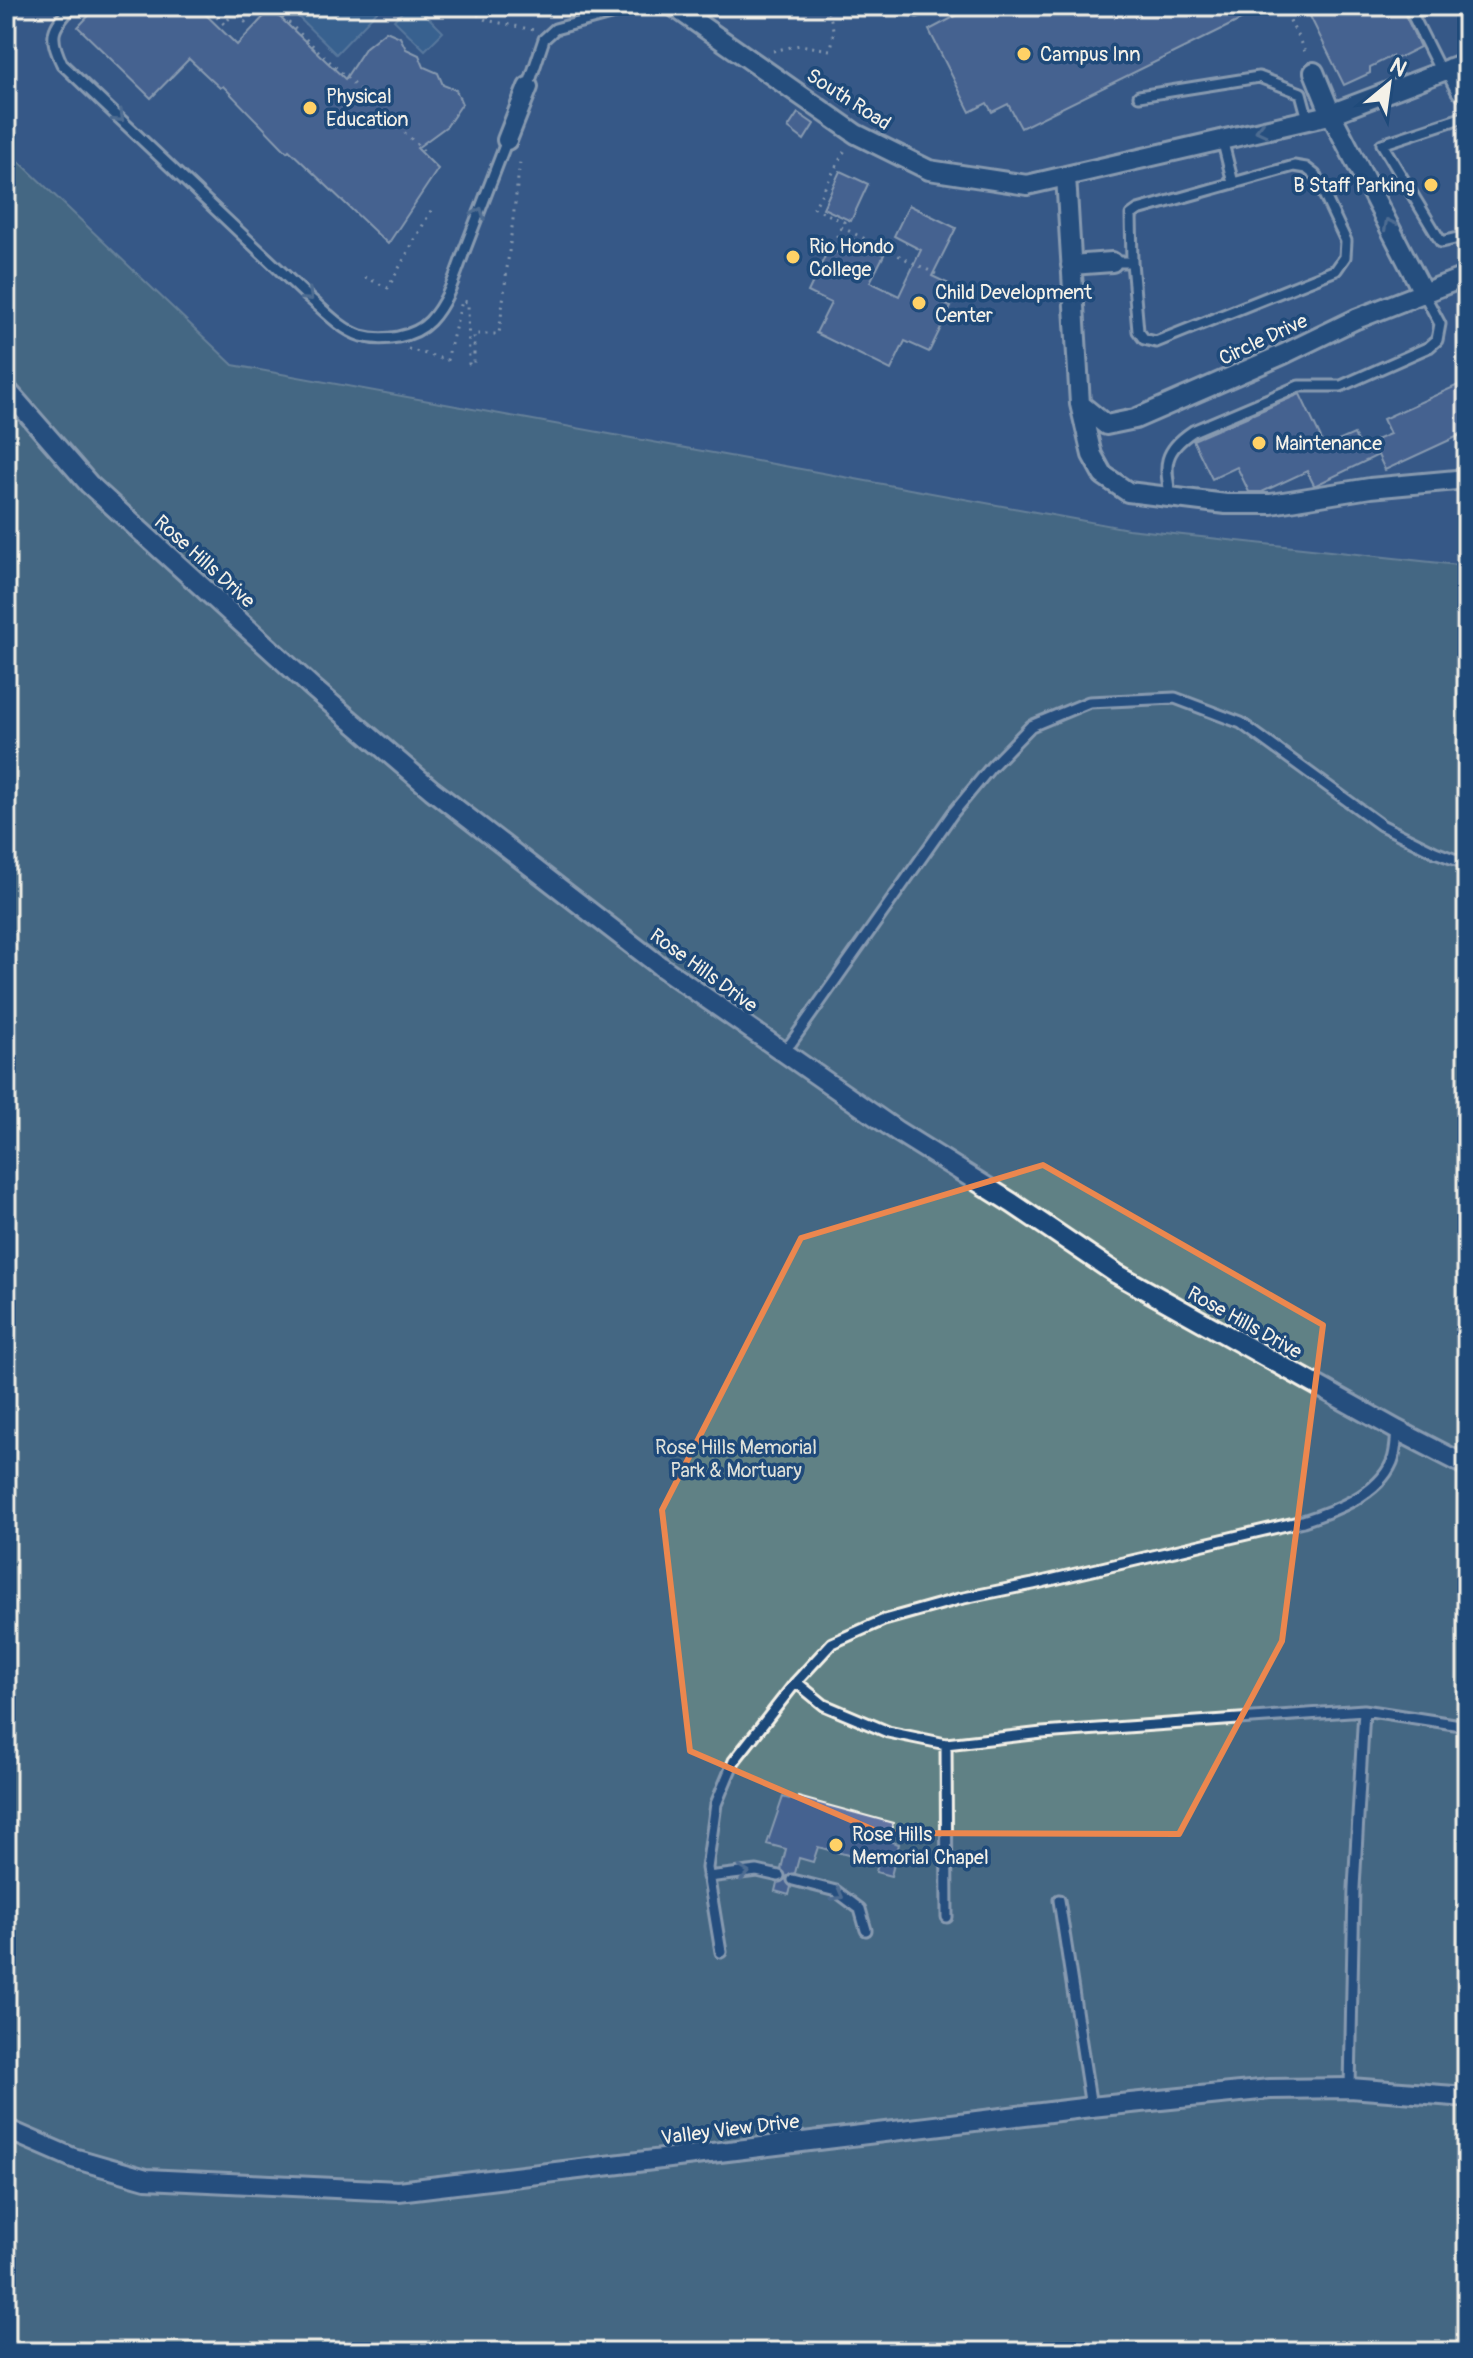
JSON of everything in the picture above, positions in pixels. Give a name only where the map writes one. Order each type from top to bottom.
[{"type":"street","name":"South Road","points":[[673,6],[856,134],[929,170],[1027,185],[1066,176]]},
{"type":"street","points":[[1464,96],[1453,67],[1331,114],[1066,176],[1080,404],[1092,455],[1103,475],[1128,492],[1226,504],[1271,504],[1370,488],[1467,479]]},
{"type":"street","points":[[1314,72],[1331,114],[1424,294]]},
{"type":"street","points":[[507,140],[528,87]]},
{"type":"street","points":[[1071,265],[1112,262]]},
{"type":"street","name":"Circle Drive","points":[[1080,404],[1106,425],[1135,419],[1356,319],[1467,276]]},
{"type":"street","name":"Rose Hills Drive","points":[[6,389],[80,474],[119,513],[313,688],[432,790],[612,930],[781,1052],[1127,1281],[1467,1466]]},
{"type":"street","name":"Valley View Drive","points":[[6,2129],[73,2158],[146,2179],[398,2191],[1091,2107],[1270,2089],[1350,2088],[1467,2097]]},
{"type":"lane","points":[[73,6],[56,24],[53,33],[62,64],[307,296],[343,328],[359,335],[377,339],[394,337],[420,329],[431,321],[447,297],[507,140]]},
{"type":"lane","points":[[528,87],[544,39],[555,29],[640,6]]},
{"type":"lane","points":[[897,6],[917,11],[926,6]]},
{"type":"lane","points":[[1408,6],[1453,67]]},
{"type":"lane","points":[[1139,96],[1259,77],[1301,93],[1308,119]]},
{"type":"lane","points":[[1467,116],[1382,144],[1441,242],[1467,236]]},
{"type":"lane","points":[[1222,139],[1233,183]]},
{"type":"lane","points":[[1294,166],[1306,168],[1315,175],[1346,241],[1345,257],[1336,270],[1156,342],[1144,339],[1138,331],[1131,215],[1138,210],[1233,183],[1294,166]]},
{"type":"lane","points":[[1112,262],[1132,262]]},
{"type":"lane","points":[[1171,498],[1165,469],[1170,453],[1179,441],[1193,431],[1299,386],[1341,386],[1429,347],[1437,340],[1440,324],[1424,294]]},
{"type":"lane","points":[[781,1052],[791,1043],[953,813],[991,767],[1031,726],[1089,702],[1175,698],[1241,723],[1381,825],[1467,864]]},
{"type":"lane","points":[[721,1952],[707,1868],[716,1804],[734,1761],[796,1682],[832,1643],[884,1620],[959,1599],[1288,1525],[1336,1511],[1373,1486],[1392,1462],[1397,1430]]},
{"type":"lane","points":[[796,1682],[824,1705],[888,1732],[946,1744],[1042,1733],[1364,1710],[1467,1726]]},
{"type":"lane","points":[[1350,2088],[1354,1888],[1364,1710]]},
{"type":"lane","points":[[946,1744],[947,1917]]},
{"type":"lane","points":[[708,1877],[757,1871],[779,1876]]},
{"type":"lane","points":[[793,1880],[836,1891],[860,1909],[866,1930]]},
{"type":"lane","points":[[1059,1900],[1091,2107]]},
{"type":"path","points":[[205,6],[224,24],[235,12],[245,22],[260,6]]},
{"type":"path","points":[[271,6],[425,152]]},
{"type":"path","points":[[464,6],[486,20],[548,35]]},
{"type":"path","points":[[759,65],[770,52],[780,49],[800,45],[830,50],[834,35],[831,16],[825,6]]},
{"type":"path","points":[[1283,6],[1314,72]]},
{"type":"path","points":[[833,244],[844,222],[814,208],[850,142]]},
{"type":"path","points":[[400,347],[447,360],[462,301],[468,302],[469,364],[474,364],[474,334],[499,334],[520,162],[524,162]]},
{"type":"path","points":[[365,277],[388,288],[433,207]]},
{"type":"path","points":[[841,227],[936,274]]},
{"type":"highlighted area","points":[[1043,1165],[1323,1325],[1282,1641],[1179,1834],[881,1833],[690,1751],[662,1510],[801,1238]]},
{"type":"shaded area","name":"Rio Hondo College","points":[[6,6],[1467,6],[1467,566],[1128,529],[233,364],[6,149]]},
{"type":"shaded area","points":[[382,6],[336,54],[289,8]]},
{"type":"shaded area","points":[[408,6],[417,6],[443,32],[425,50],[394,20]]},
{"type":"green space","name":"Rose Hills Memorial Park & Mortuary","points":[[6,149],[233,365],[1128,529],[1467,566],[1467,2352],[6,2352]]},
{"type":"building","points":[[98,6],[197,6],[237,45],[271,9],[345,79],[366,47],[386,31],[400,37],[406,49],[419,55],[424,67],[438,73],[443,85],[456,90],[462,104],[447,126],[417,148],[438,169],[388,244],[289,150],[287,152],[223,86],[220,88],[189,59],[151,98],[78,27]]},
{"type":"building","name":"Campus Inn","points":[[975,6],[1269,6],[1021,128],[1008,104],[992,112],[987,103],[970,112],[929,30]]},
{"type":"building","points":[[1305,6],[1401,6],[1420,47],[1394,60],[1392,56],[1370,67],[1370,73],[1344,85]]},
{"type":"building","points":[[798,113],[814,124],[804,140],[788,128]]},
{"type":"building","points":[[840,171],[868,184],[851,221],[823,208]]},
{"type":"building","name":"Child Development Center","points":[[909,205],[956,228],[932,276],[949,284],[940,302],[951,307],[929,352],[905,341],[891,370],[816,333],[831,303],[808,292],[829,248],[840,254],[848,237],[884,255],[870,282],[899,296],[921,250],[894,236]]},
{"type":"building","name":"Maintenance","points":[[1467,381],[1467,432],[1385,470],[1378,455],[1316,485],[1307,471],[1262,492],[1249,492],[1237,467],[1212,479],[1193,440],[1300,394],[1325,447],[1354,434],[1360,447],[1390,434],[1383,419]]},
{"type":"building","name":"Rose Hills Memorial Chapel","points":[[783,1797],[797,1801],[798,1797],[893,1823],[888,1841],[899,1844],[891,1876],[876,1872],[878,1863],[818,1847],[813,1862],[799,1858],[795,1873],[786,1877],[781,1869],[786,1849],[767,1844]]},
{"type":"building","points":[[786,1879],[791,1887],[789,1895],[775,1891],[777,1883]]},
{"type":"place","name":"Campus Inn","points":[[1024,54]]},
{"type":"place","name":"Physical Education","points":[[310,108]]},
{"type":"place","name":"B Staff Parking","points":[[1431,185]]},
{"type":"place","name":"Rio Hondo College","points":[[793,257]]},
{"type":"place","name":"Child Development Center","points":[[919,303]]},
{"type":"place","name":"Maintenance","points":[[1259,443]]},
{"type":"place","name":"Rose Hills Memorial Chapel","points":[[836,1845]]}]
